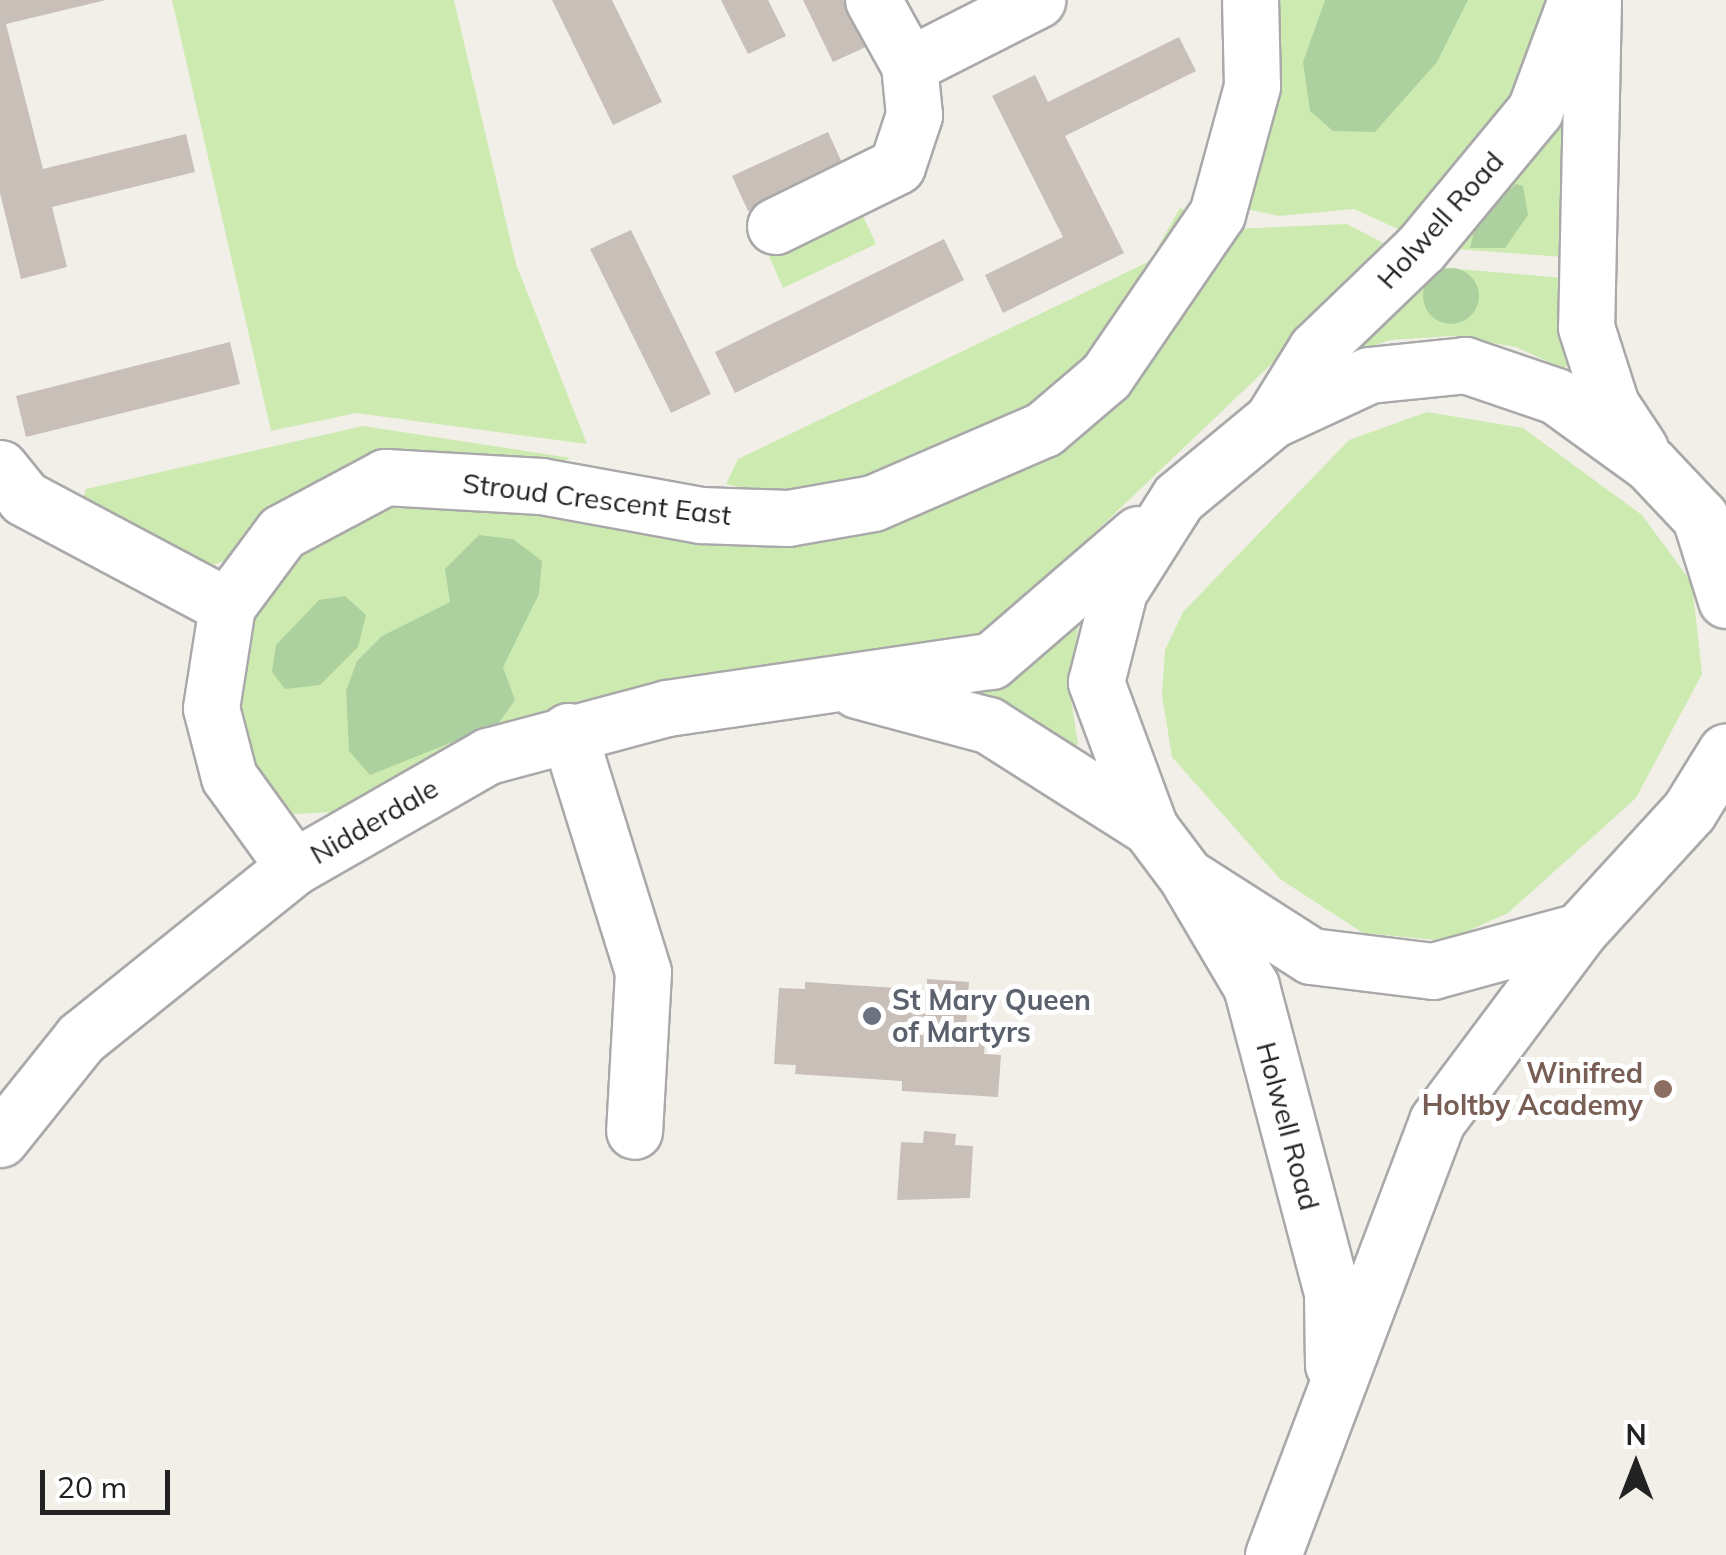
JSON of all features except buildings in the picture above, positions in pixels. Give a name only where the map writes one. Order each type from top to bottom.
[{"type":"street","points":[[776,226],[897,166],[914,115],[909,65],[872,0]]},
{"type":"street","points":[[909,65],[1037,0]]},
{"type":"street","name":"Stroud Crescent East","points":[[294,867],[229,777],[211,708],[227,606],[282,532],[386,477],[541,486],[702,515],[788,518],[873,503],[1044,430],[1106,376],[1217,214],[1252,86],[1250,0]]},
{"type":"street","name":"Holwell Road","points":[[1272,420],[1316,350],[1422,248],[1535,110],[1576,0]]},
{"type":"street","points":[[1593,0],[1586,327],[1611,406],[1650,464]]},
{"type":"street","points":[[1272,420],[1368,375],[1465,366],[1556,396],[1650,464],[1713,524],[1726,600]]},
{"type":"street","name":"Nidderdale","points":[[0,1139],[81,1038],[294,867],[488,756],[568,731],[666,708],[844,687],[991,660],[1272,420]]},
{"type":"street","points":[[0,468],[24,498],[227,606]]},
{"type":"street","points":[[1178,498],[1119,591],[1096,682],[1150,828],[1186,876],[1311,956],[1433,971],[1579,931]]},
{"type":"street","name":"Nidderdale","points":[[844,687],[988,725],[1150,828]]},
{"type":"street","points":[[568,731],[643,972],[634,1131]]},
{"type":"street","name":"Holwell Road","points":[[1272,1555],[1437,1121],[1579,931],[1707,798],[1726,752]]},
{"type":"street","name":"Holwell Road","points":[[1186,876],[1251,986],[1332,1293],[1334,1393]]},
{"type":"green space","points":[[172,0],[454,0],[516,264],[587,444],[356,413],[271,431]]},
{"type":"green space","points":[[1279,0],[1558,0],[1536,71],[1409,234],[1354,209],[1279,216],[1242,208],[1275,96]]},
{"type":"green space","points":[[1325,0],[1468,0],[1437,62],[1375,132],[1333,131],[1310,111],[1303,62]]},
{"type":"green space","points":[[1569,70],[1563,257],[1442,248]]},
{"type":"green space","points":[[1516,184],[1523,186],[1528,215],[1505,248],[1470,248],[1477,219]]},
{"type":"green space","points":[[1180,208],[1192,212],[1117,334],[1029,413],[873,481],[762,493],[726,484],[738,459],[1150,261]]},
{"type":"green space","points":[[862,214],[876,244],[783,288],[769,256]]},
{"type":"green space","points":[[1347,224],[1393,248],[1002,621],[964,645],[336,812],[291,814],[257,789],[232,677],[265,575],[382,497],[774,531],[1153,350],[1231,229]]},
{"type":"green space","points":[[1423,266],[1564,278],[1571,364],[1562,368],[1516,347],[1452,336],[1390,340],[1349,355]]},
{"type":"green space","points":[[1451,268],[1471,276],[1479,296],[1471,316],[1451,324],[1431,316],[1423,296],[1431,276]]},
{"type":"green space","points":[[1427,412],[1523,428],[1642,515],[1692,583],[1702,674],[1636,798],[1508,913],[1446,941],[1363,933],[1280,879],[1172,757],[1162,695],[1165,650],[1183,612],[1349,440]]},
{"type":"green space","points":[[363,426],[571,458],[540,470],[476,459],[209,567],[79,512],[86,489]]},
{"type":"green space","points":[[479,535],[513,539],[542,561],[539,594],[503,667],[515,700],[498,724],[370,775],[349,751],[346,691],[357,661],[382,636],[450,602],[445,569]]},
{"type":"green space","points":[[345,596],[366,615],[358,647],[320,685],[285,689],[272,672],[276,645],[319,600]]},
{"type":"green space","points":[[1080,615],[1069,686],[1078,744],[1062,756],[948,684]]},
{"type":"place","name":"St Mary Queen of Martyrs","points":[[872,1016]]},
{"type":"place","name":"Winifred Holtby Academy","points":[[1663,1089]]}]
